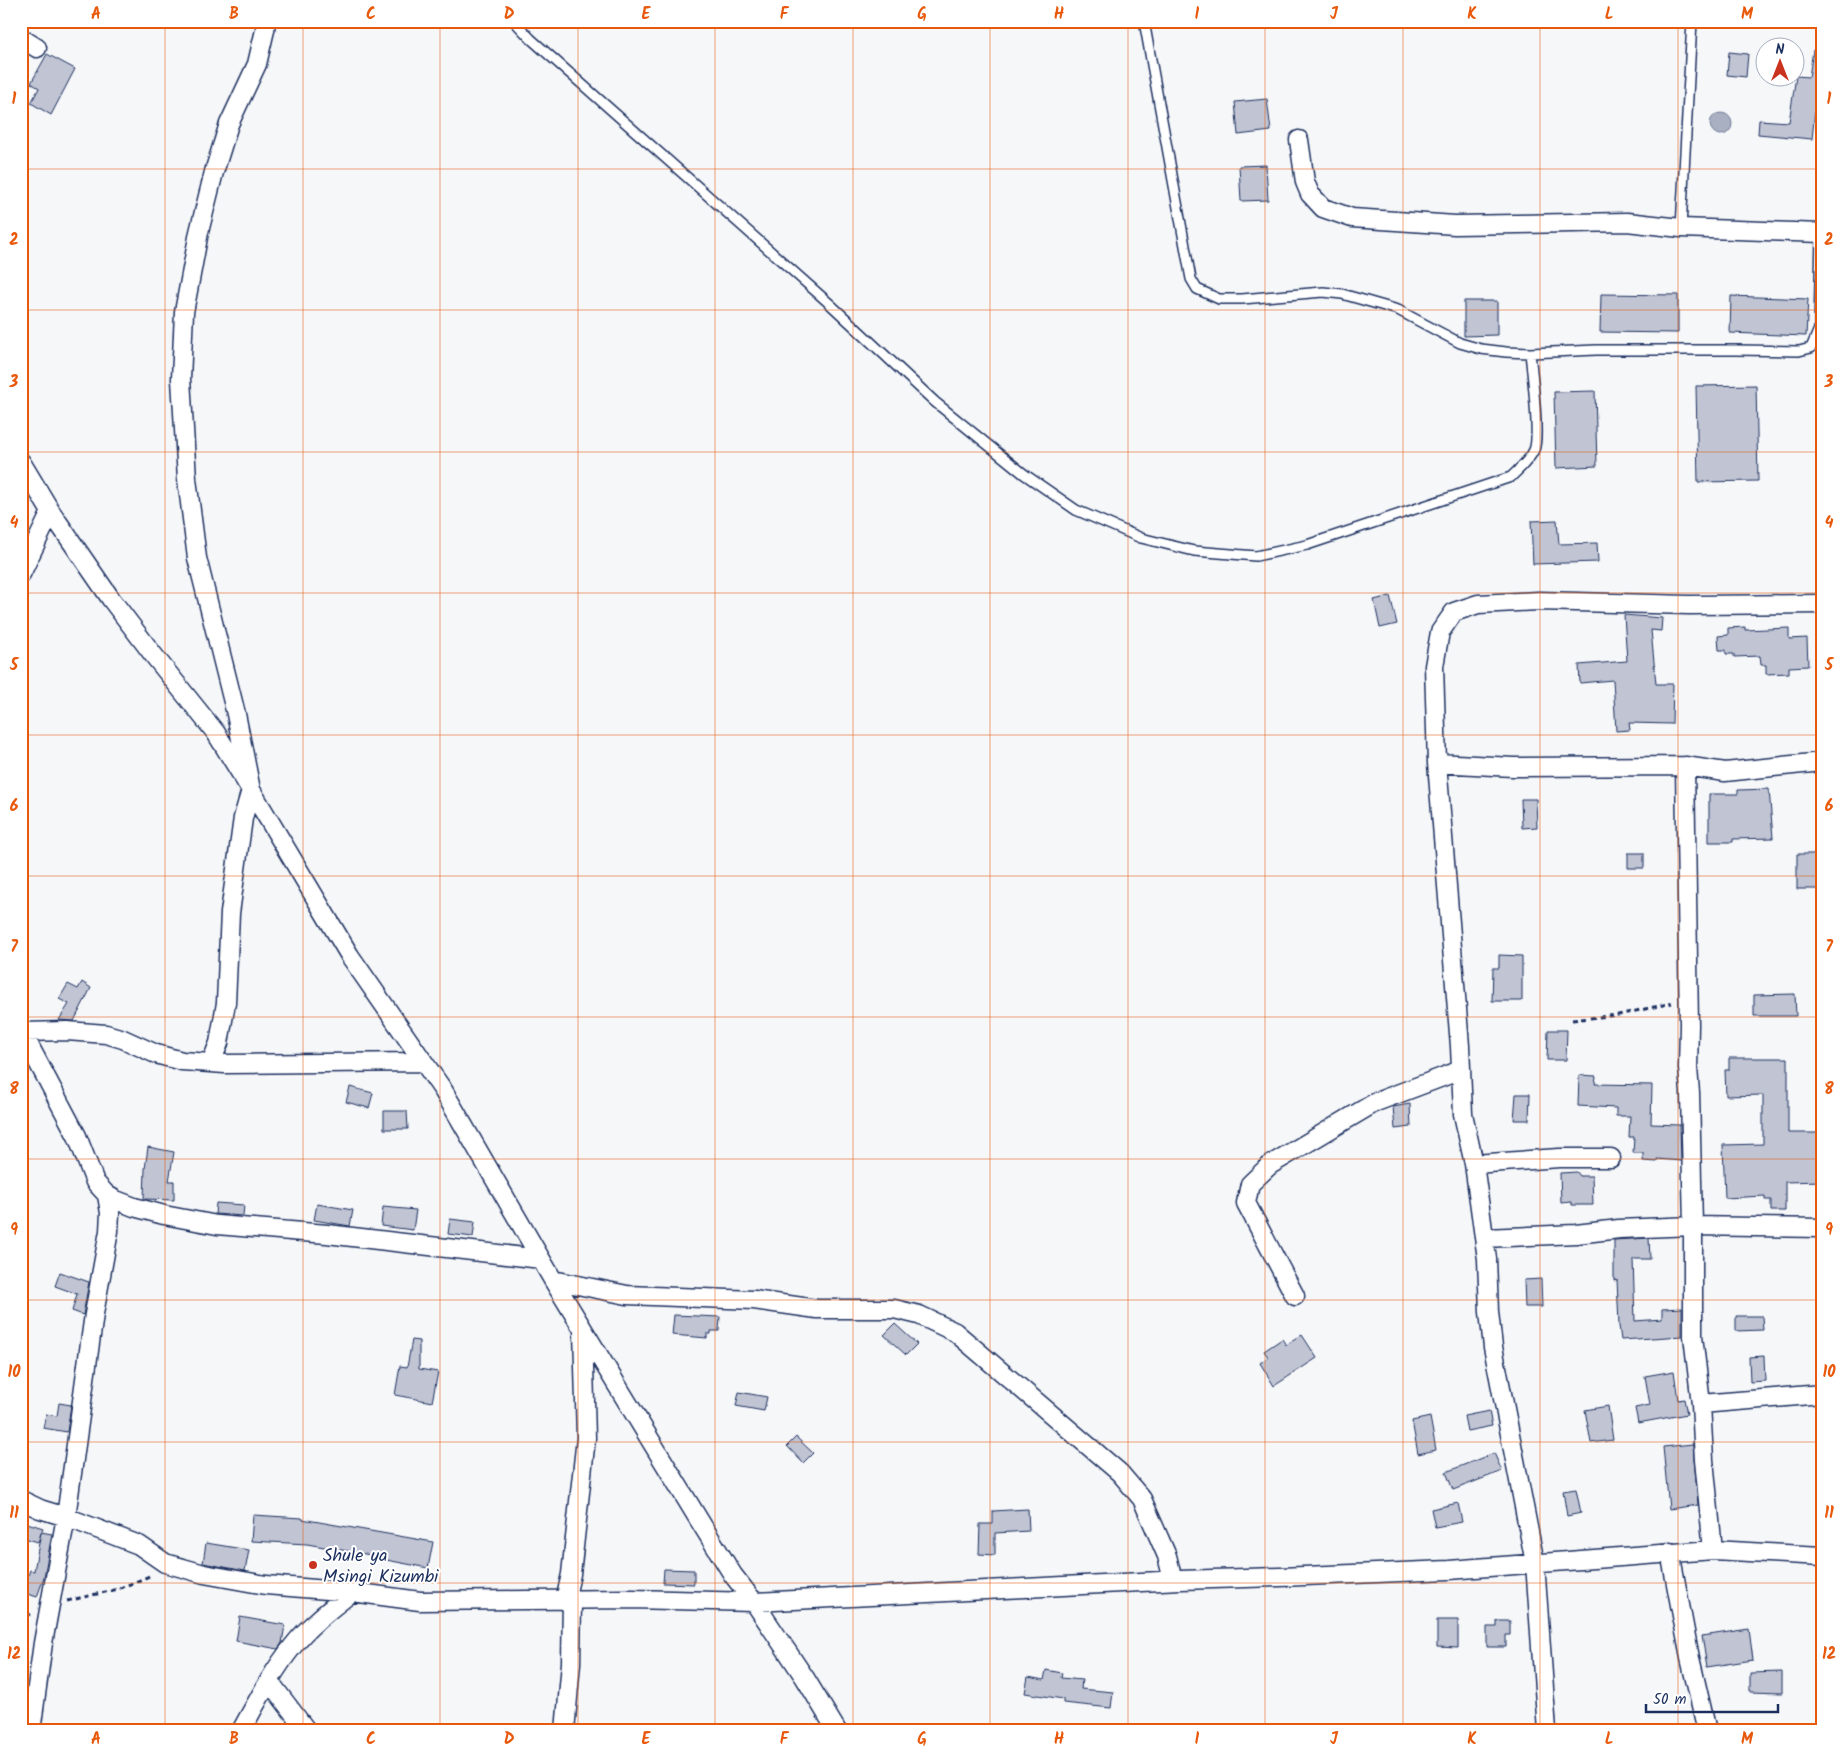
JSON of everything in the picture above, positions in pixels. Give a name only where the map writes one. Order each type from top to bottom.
[{"type":"street","points":[[211,1063],[219,1043],[226,1003],[230,913],[243,818],[251,790],[236,714],[197,558],[187,479],[181,379],[184,312],[199,232],[214,172],[229,124],[257,64],[266,30],[266,21]]},
{"type":"street","points":[[21,38],[37,48]]},
{"type":"street","points":[[1299,140],[1305,182],[1310,194],[1323,208],[1352,218],[1456,225],[1627,222],[1681,228],[1821,233]]},
{"type":"street","points":[[21,462],[51,512],[111,599],[216,733],[350,956],[443,1090],[541,1260],[728,1568],[754,1602],[828,1714],[837,1731]]},
{"type":"street","points":[[21,574],[51,512]]},
{"type":"street","points":[[1547,1731],[1535,1563],[1493,1347],[1489,1312],[1488,1259],[1474,1164],[1463,1114],[1437,763],[1434,666],[1440,632],[1454,612],[1478,604],[1539,601],[1689,605],[1822,604]]},
{"type":"street","points":[[1437,763],[1513,767],[1684,766],[1725,772],[1822,762]]},
{"type":"street","points":[[1684,766],[1688,1068],[1691,1111],[1693,1226],[1693,1336],[1701,1404],[1704,1460],[1713,1550]]},
{"type":"street","points":[[423,1062],[349,1064],[182,1061],[156,1054],[123,1039],[106,1034],[67,1031],[22,1032],[77,1136],[96,1182],[107,1195],[134,1208],[217,1225],[337,1235],[541,1260]]},
{"type":"street","points":[[1295,1296],[1246,1203],[1250,1184],[1270,1165],[1376,1102],[1461,1070]]},
{"type":"street","points":[[1474,1164],[1559,1158],[1611,1158]]},
{"type":"street","points":[[31,1731],[30,1689],[50,1606],[66,1517],[94,1314],[109,1231],[110,1213],[107,1195]]},
{"type":"street","points":[[1484,1238],[1576,1234],[1619,1228],[1693,1226],[1822,1228]]},
{"type":"street","points":[[553,1280],[627,1296],[754,1300],[817,1309],[894,1310],[919,1315],[955,1332],[1120,1472],[1142,1499],[1167,1556],[1173,1580]]},
{"type":"street","points":[[564,1731],[570,1662],[568,1601],[570,1574],[586,1438],[583,1330]]},
{"type":"street","points":[[1701,1404],[1822,1394]]},
{"type":"street","points":[[21,1500],[40,1509],[139,1545],[165,1564],[204,1574],[266,1585],[352,1592],[420,1602],[631,1599],[754,1602],[1173,1580],[1439,1570],[1713,1550],[1822,1556]]},
{"type":"street","points":[[1670,1552],[1690,1658],[1707,1731]]},
{"type":"street","points":[[241,1731],[269,1681],[294,1645],[321,1617],[352,1592]]},
{"type":"street","points":[[269,1681],[307,1731]]},
{"type":"street","points":[[818,1731],[828,1714]]},
{"type":"lane","points":[[514,21],[830,304],[935,402],[1024,474],[1076,510],[1141,538],[1194,551],[1256,556],[1307,545],[1511,477],[1527,461],[1535,448],[1536,418],[1530,354]]},
{"type":"lane","points":[[1144,21],[1191,279],[1197,289],[1219,299],[1242,299],[1323,292],[1342,294],[1398,310],[1460,343],[1481,349],[1530,354],[1596,350],[1799,351],[1811,348],[1819,330],[1821,233]]},
{"type":"lane","points":[[1681,228],[1692,21]]},
{"type":"path","points":[[1572,1020],[1618,1015],[1688,1000]]},
{"type":"path","points":[[50,1606],[125,1587],[158,1572],[165,1564]]},
{"type":"water","points":[[1721,113],[1729,116],[1732,124],[1729,132],[1721,135],[1713,132],[1710,124],[1713,116]]},
{"type":"building","points":[[1813,50],[1822,50],[1822,111],[1815,110],[1812,139],[1758,134],[1759,120],[1789,122],[1794,88],[1806,88],[1806,77],[1809,77]]},
{"type":"building","points":[[1729,52],[1748,54],[1746,77],[1727,75]]},
{"type":"building","points":[[47,54],[75,69],[51,115],[31,103],[39,88],[31,83]]},
{"type":"building","points":[[1267,99],[1271,131],[1238,135],[1235,102]]},
{"type":"building","points":[[1266,165],[1268,200],[1241,201],[1239,166]]},
{"type":"building","points":[[1601,294],[1678,295],[1678,333],[1600,332]]},
{"type":"building","points":[[1731,296],[1808,299],[1806,336],[1730,333]]},
{"type":"building","points":[[1464,301],[1497,301],[1497,335],[1464,336]]},
{"type":"building","points":[[1756,385],[1758,481],[1698,482],[1696,386]]},
{"type":"building","points":[[1595,391],[1597,466],[1556,468],[1554,392]]},
{"type":"building","points":[[1557,520],[1559,544],[1597,543],[1598,562],[1533,564],[1531,521]]},
{"type":"building","points":[[1390,596],[1397,624],[1380,628],[1374,600]]},
{"type":"building","points":[[1624,615],[1662,618],[1661,631],[1651,630],[1656,684],[1673,684],[1672,724],[1629,723],[1630,730],[1616,731],[1613,680],[1580,683],[1579,665],[1627,661]]},
{"type":"building","points":[[1745,627],[1745,630],[1789,628],[1789,639],[1807,638],[1808,666],[1789,667],[1789,673],[1766,674],[1766,665],[1761,665],[1760,656],[1734,657],[1734,654],[1726,654],[1726,650],[1719,650],[1718,636],[1728,635],[1728,628]]},
{"type":"building","points":[[1769,789],[1773,838],[1709,842],[1709,794],[1738,794],[1738,790]]},
{"type":"building","points":[[1521,799],[1536,799],[1537,827],[1522,828]]},
{"type":"building","points":[[1628,853],[1644,853],[1644,868],[1628,868]]},
{"type":"building","points":[[1797,854],[1818,854],[1818,889],[1797,889]]},
{"type":"building","points":[[1499,955],[1522,956],[1522,1001],[1492,1001],[1493,968],[1499,968]]},
{"type":"building","points":[[82,982],[91,988],[74,1021],[59,1020],[69,1004],[59,999],[68,984],[78,989]]},
{"type":"building","points":[[1795,994],[1796,1016],[1754,1016],[1754,995]]},
{"type":"building","points":[[1548,1030],[1567,1030],[1566,1060],[1547,1060]]},
{"type":"building","points":[[1729,1058],[1788,1058],[1788,1133],[1822,1133],[1822,1181],[1785,1182],[1785,1211],[1771,1211],[1771,1200],[1765,1200],[1765,1196],[1725,1198],[1723,1145],[1763,1144],[1763,1095],[1726,1096],[1725,1070],[1729,1070]]},
{"type":"building","points":[[1579,1075],[1596,1076],[1595,1084],[1652,1085],[1651,1124],[1680,1125],[1681,1161],[1657,1159],[1657,1162],[1643,1161],[1643,1153],[1633,1153],[1634,1137],[1629,1137],[1630,1116],[1616,1116],[1616,1108],[1578,1106]]},
{"type":"building","points":[[350,1087],[373,1093],[369,1108],[346,1102]]},
{"type":"building","points":[[1516,1094],[1530,1094],[1529,1120],[1514,1120]]},
{"type":"building","points":[[1410,1104],[1411,1127],[1395,1129],[1393,1107]]},
{"type":"building","points":[[384,1111],[407,1111],[408,1129],[384,1129]]},
{"type":"building","points":[[148,1147],[174,1152],[169,1181],[174,1181],[174,1200],[144,1199]]},
{"type":"building","points":[[1577,1172],[1580,1176],[1592,1176],[1593,1205],[1572,1205],[1572,1202],[1561,1203],[1560,1173]]},
{"type":"building","points":[[216,1203],[244,1205],[243,1216],[215,1214]]},
{"type":"building","points":[[317,1204],[353,1210],[350,1226],[314,1220]]},
{"type":"building","points":[[383,1207],[416,1210],[413,1230],[381,1226]]},
{"type":"building","points":[[450,1219],[475,1222],[473,1237],[448,1234]]},
{"type":"building","points":[[1649,1238],[1650,1259],[1633,1259],[1635,1321],[1662,1319],[1662,1309],[1682,1308],[1682,1336],[1621,1340],[1617,1280],[1614,1281],[1614,1240]]},
{"type":"building","points":[[60,1272],[89,1282],[83,1315],[72,1311],[77,1294],[55,1286]]},
{"type":"building","points":[[1541,1279],[1542,1307],[1525,1307],[1524,1280]]},
{"type":"building","points":[[674,1315],[720,1317],[719,1331],[711,1331],[711,1334],[707,1334],[707,1338],[672,1335]]},
{"type":"building","points":[[1736,1316],[1762,1316],[1763,1330],[1736,1331]]},
{"type":"building","points":[[895,1324],[917,1344],[906,1355],[884,1335]]},
{"type":"building","points":[[1302,1335],[1317,1358],[1274,1386],[1260,1363],[1268,1357],[1264,1351],[1282,1339],[1286,1345]]},
{"type":"building","points":[[412,1340],[419,1341],[419,1369],[438,1372],[432,1402],[395,1395],[400,1366],[407,1367]]},
{"type":"building","points":[[1764,1356],[1765,1381],[1750,1382],[1749,1357]]},
{"type":"building","points":[[1674,1371],[1678,1400],[1684,1399],[1687,1414],[1638,1423],[1635,1408],[1650,1405],[1645,1376]]},
{"type":"building","points":[[739,1392],[767,1397],[764,1411],[736,1406]]},
{"type":"building","points":[[59,1403],[71,1405],[67,1432],[43,1428],[46,1414],[57,1416]]},
{"type":"building","points":[[1608,1406],[1613,1440],[1591,1443],[1585,1410]]},
{"type":"building","points":[[1489,1411],[1492,1426],[1467,1431],[1464,1416]]},
{"type":"building","points":[[1430,1417],[1436,1450],[1418,1454],[1412,1421]]},
{"type":"building","points":[[796,1437],[813,1453],[803,1463],[787,1446]]},
{"type":"building","points":[[1693,1444],[1698,1505],[1669,1509],[1663,1447]]},
{"type":"building","points":[[1494,1453],[1502,1471],[1453,1490],[1446,1472]]},
{"type":"building","points":[[1576,1489],[1581,1513],[1567,1516],[1563,1491]]},
{"type":"building","points":[[1458,1503],[1462,1522],[1435,1527],[1431,1509]]},
{"type":"building","points":[[1028,1509],[1029,1531],[995,1533],[995,1555],[979,1554],[980,1524],[993,1524],[993,1511]]},
{"type":"building","points":[[253,1515],[302,1518],[433,1542],[428,1568],[381,1559],[382,1557],[307,1544],[251,1541]]},
{"type":"building","points":[[21,1521],[43,1528],[38,1542],[21,1537]]},
{"type":"building","points":[[41,1532],[52,1534],[44,1577],[37,1597],[22,1592],[30,1570],[34,1571]]},
{"type":"building","points":[[206,1543],[249,1550],[245,1571],[203,1563]]},
{"type":"building","points":[[664,1569],[694,1570],[694,1584],[663,1583]]},
{"type":"building","points":[[240,1617],[285,1625],[282,1643],[278,1649],[236,1641]]},
{"type":"building","points":[[1437,1620],[1458,1620],[1458,1648],[1437,1647]]},
{"type":"building","points":[[1497,1621],[1510,1621],[1510,1635],[1506,1635],[1506,1647],[1487,1647],[1487,1627],[1497,1627]]},
{"type":"building","points":[[1749,1629],[1753,1660],[1707,1667],[1702,1636]]},
{"type":"building","points":[[1046,1670],[1062,1673],[1061,1678],[1082,1680],[1081,1689],[1113,1692],[1111,1708],[1063,1703],[1063,1699],[1025,1693],[1028,1677],[1044,1680]]},
{"type":"building","points":[[1782,1672],[1782,1693],[1750,1692],[1750,1673]]},
{"type":"place","name":"Shule ya Msingi Kizumbi","points":[[313,1565]]}]
